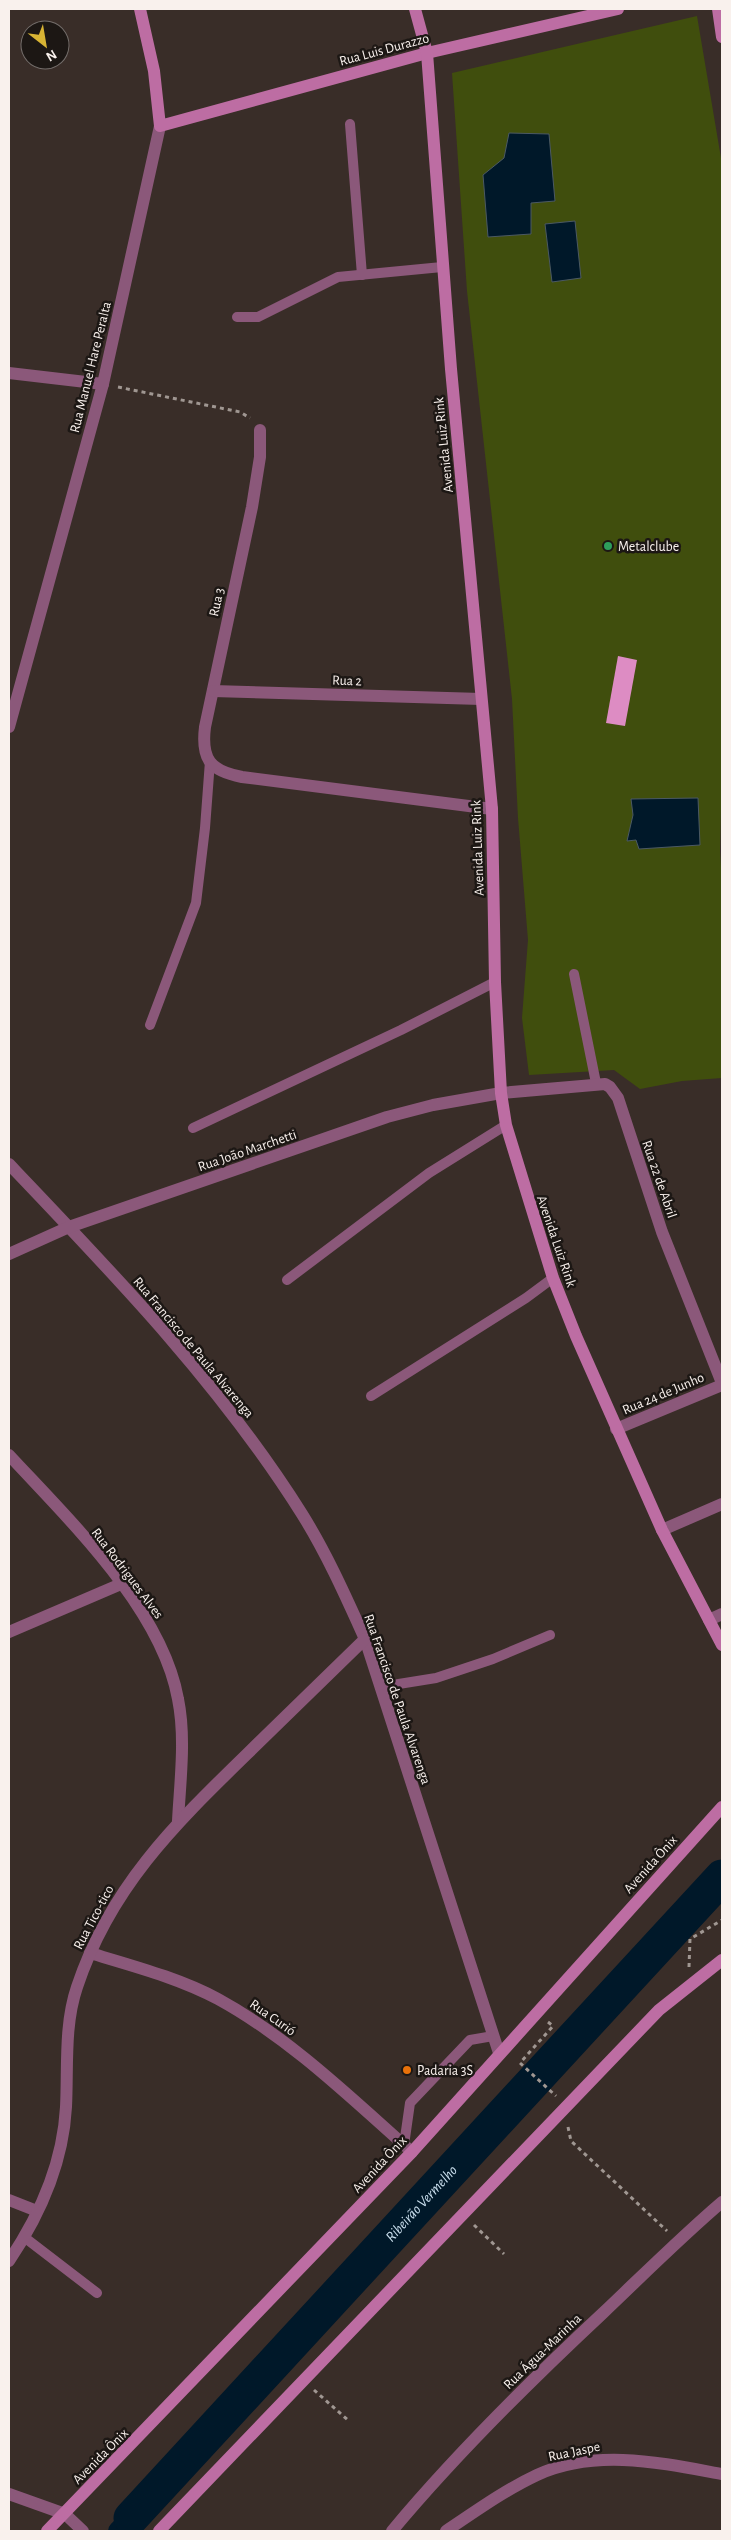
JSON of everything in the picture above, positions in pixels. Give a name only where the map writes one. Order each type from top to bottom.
[{"type":"street","name":"Rua Manuel Hare Peralta","points":[[9,727],[103,384],[160,126],[154,71],[140,9]]},
{"type":"street","name":"Avenida Luiz Rink","points":[[415,9],[427,53],[442,267],[492,809],[495,982],[501,1093],[506,1125],[553,1278],[616,1429],[662,1530],[722,1645]]},
{"type":"street","name":"Rua Luis Durazzo","points":[[160,126],[427,53],[618,9]]},
{"type":"street","points":[[718,9],[722,37]]},
{"type":"street","points":[[9,373],[103,384]]},
{"type":"street","name":"Rua 3","points":[[210,761],[203,746],[252,507],[260,457],[260,430]]},
{"type":"street","name":"Rua 2","points":[[213,691],[481,699]]},
{"type":"street","points":[[210,761],[223,774],[492,809]]},
{"type":"street","points":[[501,1093],[596,1084]]},
{"type":"street","name":"Rua 22 de Abril","points":[[596,1084],[610,1087],[618,1098],[662,1232],[722,1384]]},
{"type":"street","name":"Rua João Marchetti","points":[[9,1254],[69,1227],[387,1117],[501,1093]]},
{"type":"street","name":"Rua Francisco de Paula Alvarenga","points":[[9,1164],[69,1227],[195,1368],[242,1425],[303,1516],[339,1581],[365,1640],[499,2053]]},
{"type":"street","name":"Rua 24 de Junho","points":[[616,1429],[722,1384]]},
{"type":"street","name":"Rua Rodrigues Alves","points":[[9,1455],[69,1520],[121,1584],[158,1639],[173,1676],[179,1701],[181,1740],[178,1821]]},
{"type":"street","points":[[662,1530],[722,1504]]},
{"type":"street","points":[[9,1632],[121,1584]]},
{"type":"street","points":[[709,1620],[722,1614]]},
{"type":"street","name":"Rua Tico-tico","points":[[9,2261],[24,2237],[53,2178],[60,2153],[66,2109],[68,2033],[76,1989],[90,1953],[115,1903],[178,1821],[365,1640]]},
{"type":"street","name":"Avenida Ônix","points":[[47,2531],[68,2517],[499,2053],[722,1807]]},
{"type":"street","name":"Rua Curió","points":[[90,1953],[153,1972],[226,2004],[264,2028],[319,2070],[408,2149]]},
{"type":"street","points":[[159,2531],[659,2010],[722,1960]]},
{"type":"street","points":[[9,2200],[37,2211]]},
{"type":"street","name":"Rua Água-Marinha","points":[[392,2531],[487,2426],[722,2202]]},
{"type":"street","name":"Rua Jaspe","points":[[446,2531],[516,2486],[540,2474],[572,2465],[613,2459],[722,2474]]},
{"type":"street","points":[[9,2494],[68,2517],[83,2531]]},
{"type":"lane","points":[[350,124],[362,275]]},
{"type":"lane","points":[[237,317],[258,317],[338,277],[442,267]]},
{"type":"lane","points":[[150,1025],[196,903],[205,828],[210,761]]},
{"type":"lane","points":[[574,974],[596,1084]]},
{"type":"lane","points":[[193,1128],[402,1030],[495,982]]},
{"type":"lane","points":[[287,1280],[429,1173],[506,1125]]},
{"type":"lane","points":[[371,1396],[526,1298],[553,1278]]},
{"type":"lane","points":[[380,1687],[436,1678],[493,1659],[550,1635]]},
{"type":"lane","points":[[408,2149],[410,2103],[470,2040],[493,2036]]},
{"type":"lane","points":[[24,2237],[97,2293]]},
{"type":"path","points":[[103,384],[240,412],[252,419],[260,430]]},
{"type":"path","points":[[689,1985],[690,1939],[722,1920]]},
{"type":"path","points":[[520,2063],[555,2094]]},
{"type":"path","points":[[564,2108],[571,2142],[679,2242]]},
{"type":"path","points":[[463,2214],[504,2254]]},
{"type":"path","points":[[304,2380],[349,2421]]},
{"type":"green space","name":"Metalclube","points":[[697,16],[722,164],[722,767],[720,851],[722,882],[722,1078],[682,1081],[640,1089],[614,1070],[529,1075],[522,1018],[528,940],[518,818],[512,699],[467,291],[452,73]]},
{"type":"water","points":[[509,133],[549,134],[555,201],[531,203],[531,234],[488,237],[483,175],[504,158]]},
{"type":"water","points":[[575,221],[581,278],[552,282],[545,224]]},
{"type":"water","points":[[698,798],[700,845],[639,849],[636,840],[627,841],[633,815],[631,799]]},
{"type":"building","points":[[618,656],[637,660],[625,726],[606,723]]},
{"type":"waterway","name":"Ribeirão Vermelho","points":[[131,2518],[722,1877]]},
{"type":"waterway","name":"Ribeirão Vermelho","points":[[118,2531],[131,2518]]},
{"type":"place","name":"Metalclube","points":[[608,546]]},
{"type":"place","name":"Padaria 3S","points":[[407,2070]]}]
